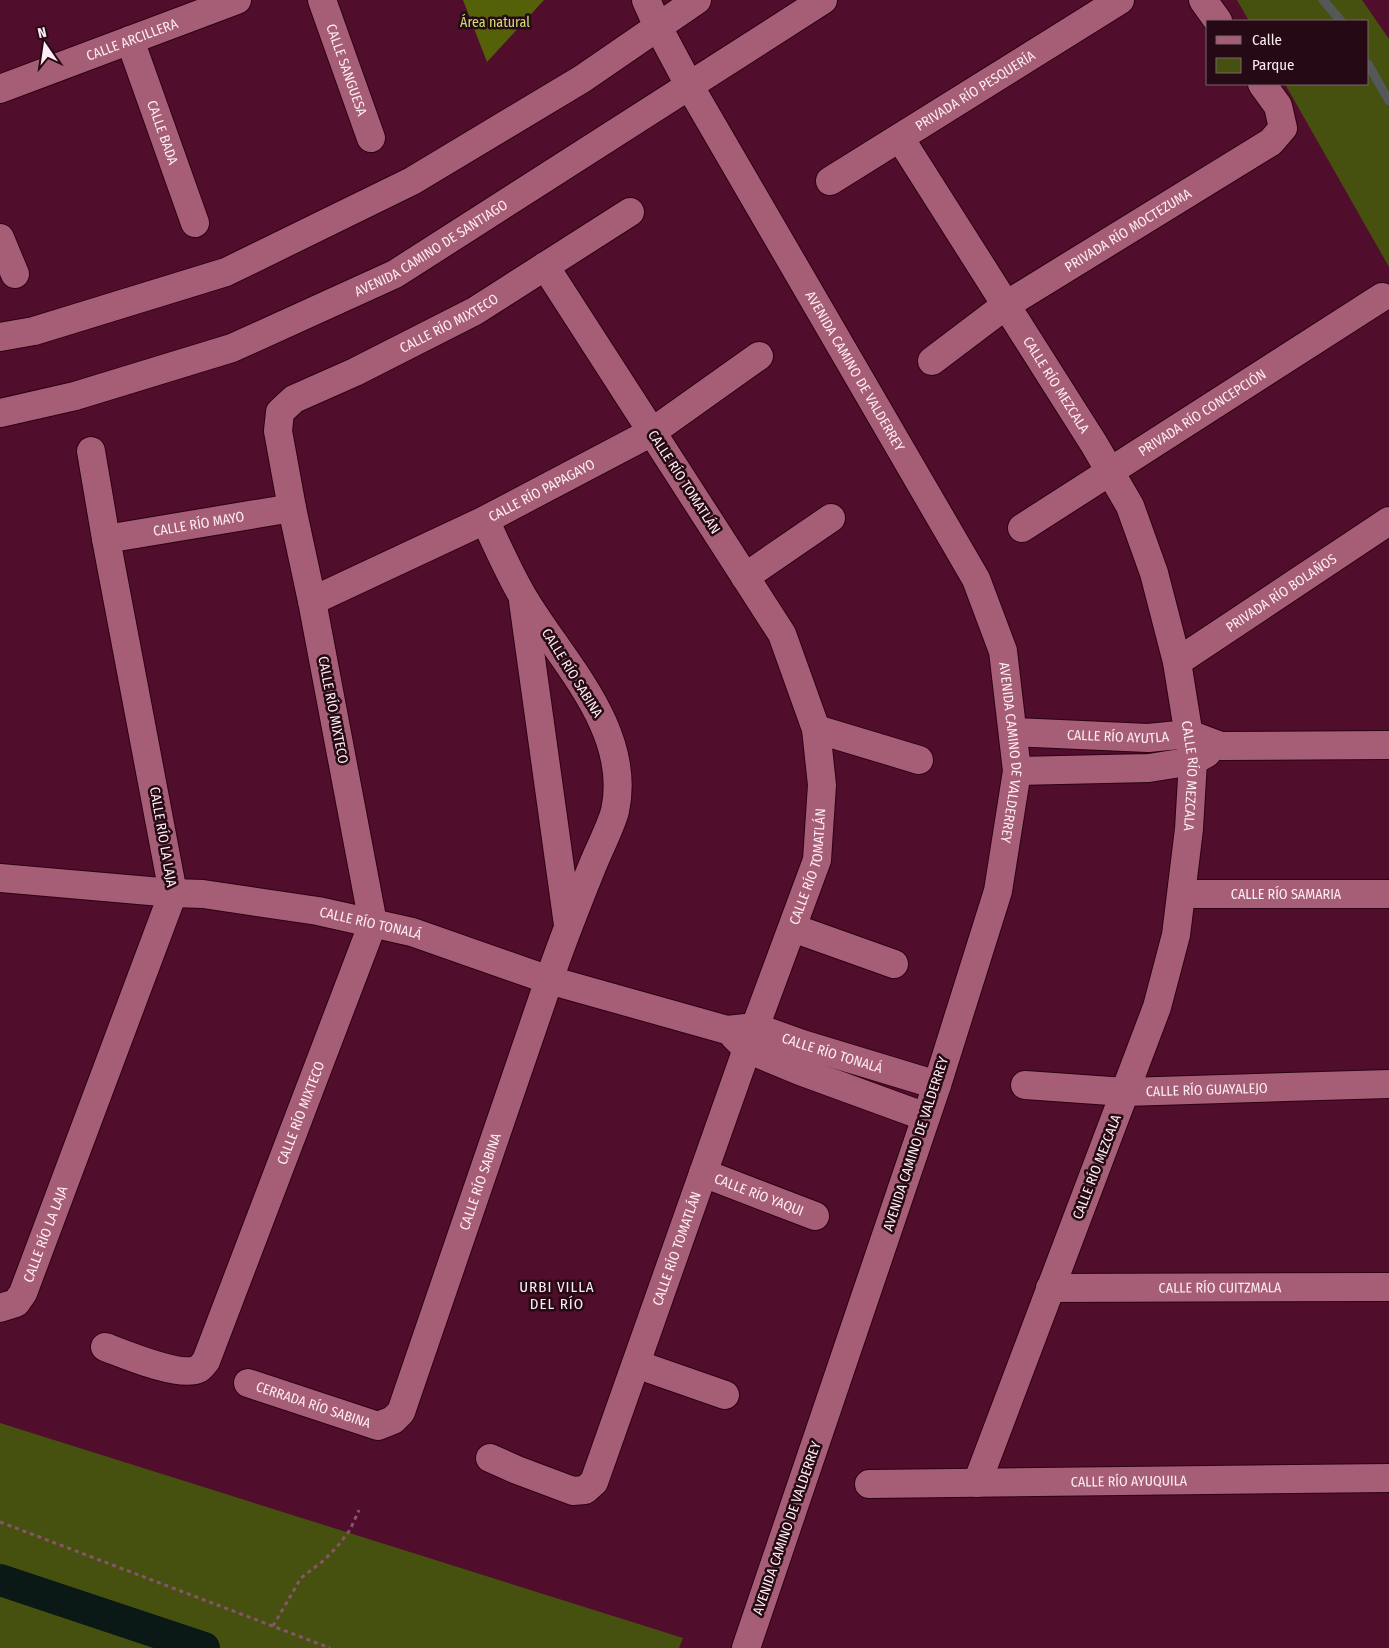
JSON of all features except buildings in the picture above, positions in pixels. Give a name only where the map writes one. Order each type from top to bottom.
[{"type":"street","name":"CALLE ARCILLERA","points":[[0,89],[237,0]]},
{"type":"street","name":"CALLE SANGUESA","points":[[322,0],[371,138]]},
{"type":"street","name":"AVENIDA CAMINO DE VALDERREY","points":[[646,0],[689,85],[976,579],[1003,651],[1017,771],[998,891],[937,1085],[746,1648]]},
{"type":"street","points":[[0,337],[34,331],[226,272],[412,181],[582,79],[697,0]]},
{"type":"street","name":"AVENIDA CAMINO DE SANTIAGO","points":[[0,413],[75,396],[232,348],[395,274],[823,0]]},
{"type":"street","name":"PRIVADA RÍO PESQUERÍA","points":[[830,181],[1120,0]]},
{"type":"street","points":[[1204,0],[1217,20]]},
{"type":"street","name":"CALLE BADA","points":[[130,40],[195,223]]},
{"type":"street","name":"PRIVADA RÍO MOCTEZUMA","points":[[932,361],[1006,304],[1271,142],[1284,128],[1278,106],[1263,85]]},
{"type":"street","name":"CALLE RÍO MEZCALA","points":[[900,138],[1094,444],[1130,506],[1154,573],[1177,662],[1193,761],[1182,894],[1176,935],[1157,1007],[977,1483]]},
{"type":"street","name":"CALLE RÍO MIXTECO","points":[[105,1347],[148,1364],[187,1372],[198,1369],[206,1360],[373,923],[312,601],[292,508],[278,430],[280,412],[294,399],[355,372],[475,311],[630,212]]},
{"type":"street","points":[[0,238],[15,274]]},
{"type":"street","name":"CALLE RÍO TOMATLÁN","points":[[490,1458],[573,1491],[585,1490],[594,1482],[751,1038],[817,860],[822,785],[816,730],[782,634],[545,266]]},
{"type":"street","name":"PRIVADA RÍO CONCEPCIÓN","points":[[1022,528],[1382,297]]},
{"type":"street","name":"CALLE RÍO PAPAGAYO","points":[[312,601],[484,520],[652,432],[759,356]]},
{"type":"street","name":"CALLE RÍO LA LAJA","points":[[0,1308],[16,1303],[23,1293],[174,893],[91,451]]},
{"type":"street","name":"CALLE RÍO MAYO","points":[[106,539],[292,508]]},
{"type":"street","points":[[745,577],[831,518]]},
{"type":"street","name":"CALLE RÍO SABINA","points":[[378,1426],[393,1420],[401,1412],[568,926],[614,811],[618,777],[614,751],[587,693],[522,595],[484,520]]},
{"type":"street","name":"PRIVADA RÍO BOLAÑOS","points":[[1177,662],[1387,526]]},
{"type":"street","name":"CALLE RÍO SABINA","points":[[522,595],[568,926]]},
{"type":"street","points":[[816,730],[920,760]]},
{"type":"street","name":"CALLE RÍO AYUTLA","points":[[1012,732],[1148,738],[1189,734],[1221,746],[1389,745]]},
{"type":"street","name":"CALLE RÍO AYUTLA","points":[[1017,771],[1149,768],[1193,761],[1221,746]]},
{"type":"street","name":"CALLE RÍO TONALÁ","points":[[0,878],[213,895],[318,911],[373,923],[412,932],[549,980],[751,1038],[802,1044],[937,1085]]},
{"type":"street","name":"CALLE RÍO SAMARIA","points":[[1182,894],[1389,894]]},
{"type":"street","points":[[793,928],[894,964]]},
{"type":"street","name":"CALLE RÍO TONALÁ","points":[[751,1038],[800,1071],[926,1117]]},
{"type":"street","name":"CALLE RÍO GUAYALEJO","points":[[1025,1086],[1125,1092],[1389,1084]]},
{"type":"street","name":"CALLE RÍO YAQUI","points":[[703,1173],[815,1216]]},
{"type":"street","name":"CALLE RÍO CUITZMALA","points":[[1050,1288],[1389,1288]]},
{"type":"street","points":[[636,1364],[725,1395]]},
{"type":"street","name":"CERRADA RÍO SABINA","points":[[248,1383],[378,1426]]},
{"type":"street","name":"CALLE RÍO AYUQUILA","points":[[869,1484],[1389,1478]]},
{"type":"path","points":[[273,1626],[300,1578],[338,1547],[350,1530],[360,1510]]},
{"type":"path","points":[[0,1522],[330,1648]]},
{"type":"green space","name":"Área natural","points":[[463,0],[544,0],[487,62]]},
{"type":"green space","points":[[1237,0],[1362,0],[1389,39],[1389,267],[1286,85],[1369,85],[1369,20],[1248,20]]},
{"type":"green space","points":[[0,1423],[683,1638],[679,1648],[0,1648]]},
{"type":"waterway","points":[[1323,0],[1340,20]]},
{"type":"waterway","points":[[1369,66],[1389,101]]},
{"type":"waterway","points":[[0,1580],[204,1648]]},
{"type":"district","name":"URBI VILLA DEL RÍO","points":[[557,1296]]}]
